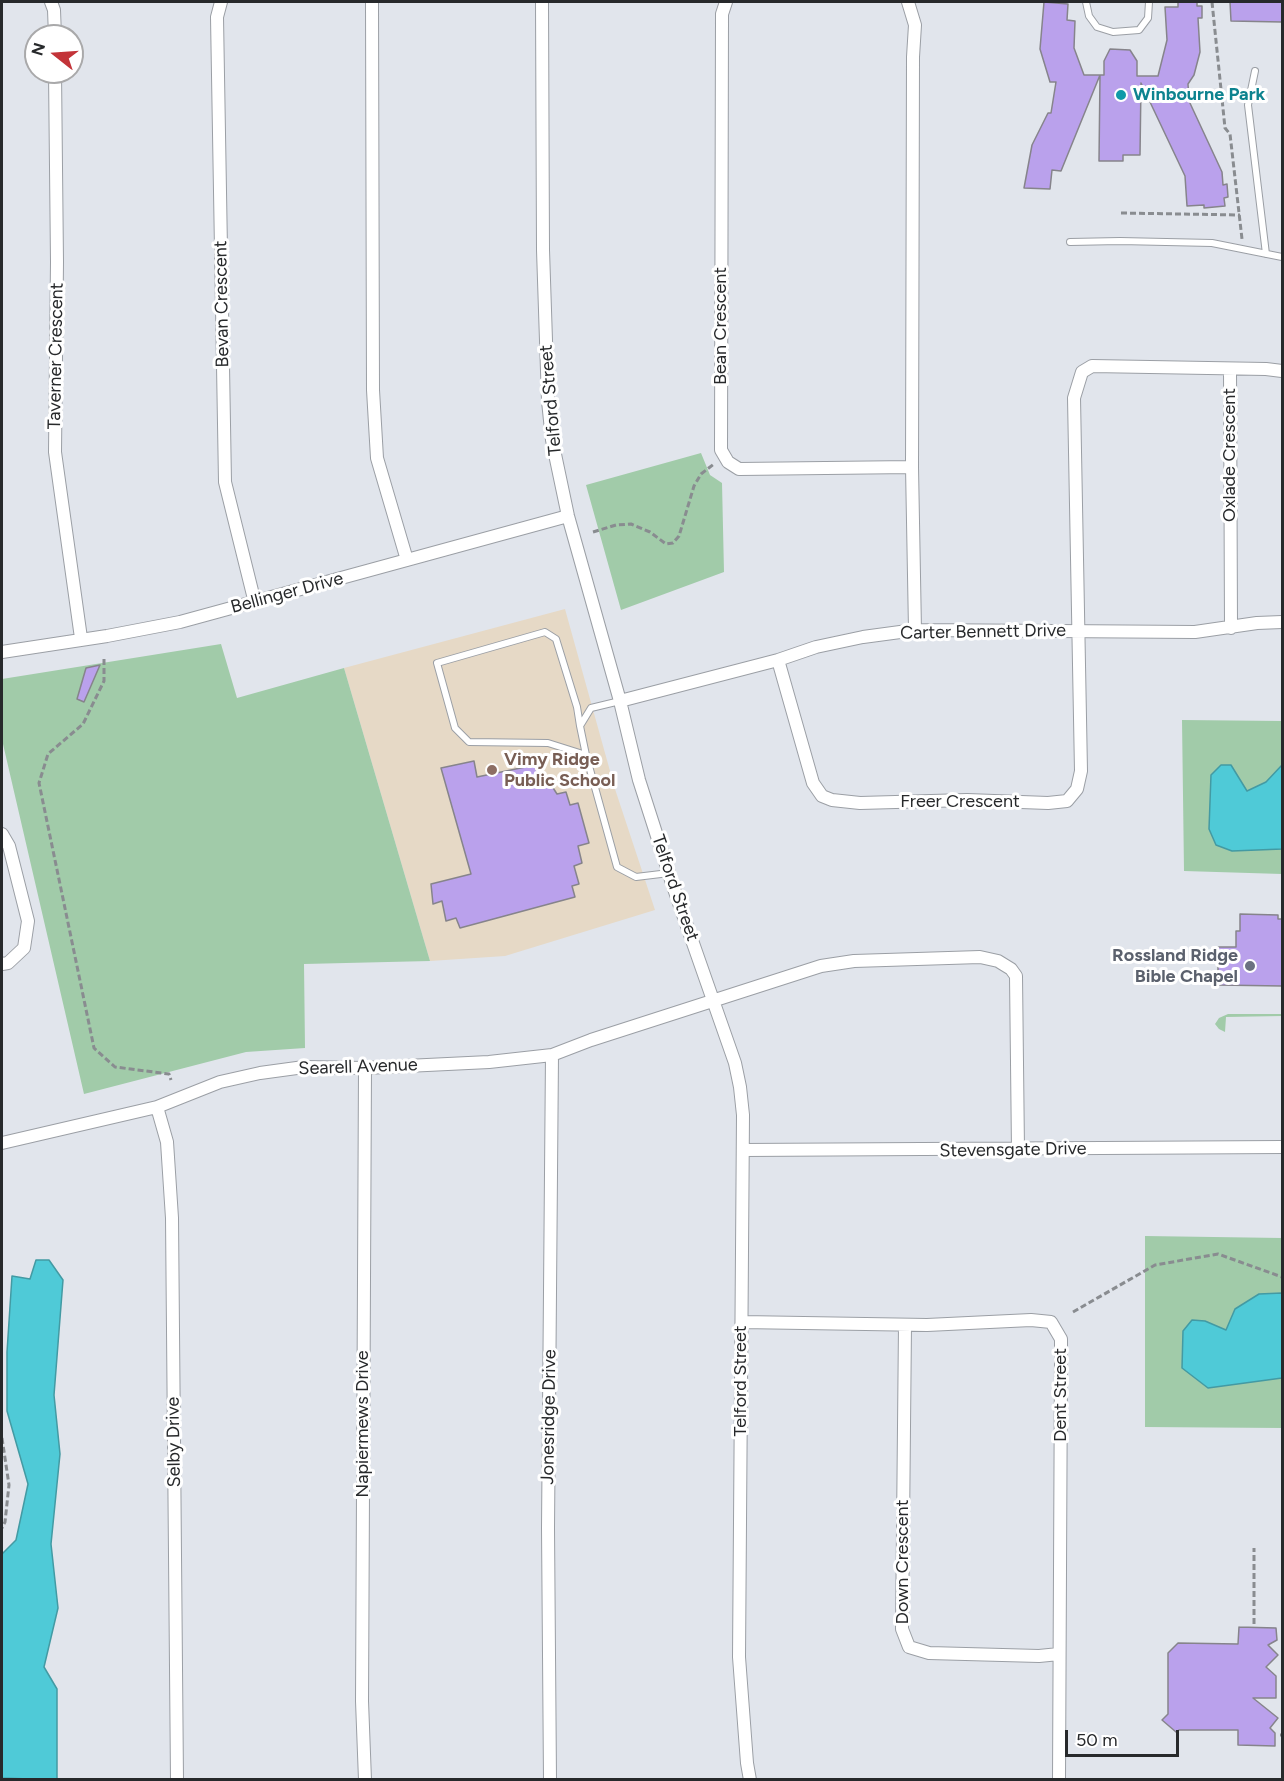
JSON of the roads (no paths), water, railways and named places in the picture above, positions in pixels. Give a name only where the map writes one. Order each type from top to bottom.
[{"type":"street","points":[[51,2],[55,24]]},
{"type":"street","name":"Bevan Crescent","points":[[221,2],[216,17],[225,482],[255,603]]},
{"type":"street","points":[[372,2],[373,390],[377,458],[407,560]]},
{"type":"street","name":"Telford Street","points":[[542,2],[543,250],[548,401],[552,440],[568,516],[620,701],[639,780],[669,873],[715,1001],[739,1079],[743,1115],[740,1657],[750,1779]]},
{"type":"street","name":"Bean Crescent","points":[[726,2],[722,14],[721,450],[728,462],[739,469],[912,467]]},
{"type":"street","points":[[908,2],[915,25],[912,467],[915,630]]},
{"type":"street","name":"Taverner Crescent","points":[[55,84],[57,250],[55,452],[81,638]]},
{"type":"street","name":"Oxlade Crescent","points":[[1080,631],[1074,398],[1082,372],[1092,366],[1230,369],[1231,628]]},
{"type":"street","points":[[1230,369],[1282,371]]},
{"type":"street","name":"Bellinger Drive","points":[[2,652],[180,622],[568,516]]},
{"type":"street","name":"Carter Bennett Drive","points":[[620,701],[778,660],[816,647],[863,637],[915,630],[1195,632],[1257,623],[1282,622]]},
{"type":"street","name":"Freer Crescent","points":[[778,660],[813,783],[822,796],[832,800],[860,803],[967,800],[1048,803],[1067,801],[1077,789],[1082,771],[1080,631]]},
{"type":"street","points":[[2,834],[9,846],[28,921],[24,948],[8,963],[2,964]]},
{"type":"street","name":"Searell Avenue","points":[[2,1143],[157,1107],[220,1082],[260,1073],[304,1067],[365,1068],[489,1062],[552,1055],[591,1040],[821,966],[854,961],[980,957],[998,961],[1011,969],[1016,976],[1018,1150]]},
{"type":"street","name":"Jonesridge Drive","points":[[550,1779],[548,1516],[552,1055]]},
{"type":"street","name":"Napiermews Drive","points":[[365,1068],[362,1701],[365,1779]]},
{"type":"street","name":"Selby Drive","points":[[157,1107],[167,1142],[172,1218],[177,1779]]},
{"type":"street","name":"Stevensgate Drive","points":[[743,1150],[1282,1147]]},
{"type":"street","name":"Dent Street","points":[[742,1322],[905,1325],[1031,1320],[1051,1322],[1060,1338],[1059,1779]]},
{"type":"street","name":"Down Crescent","points":[[905,1325],[902,1629],[909,1647],[929,1653],[1039,1656],[1059,1654]]},
{"type":"lane","points":[[1086,2],[1089,16],[1097,27],[1113,32],[1139,30],[1148,18],[1149,2]]},
{"type":"lane","points":[[1255,71],[1248,105],[1266,254]]},
{"type":"lane","points":[[1070,242],[1212,243],[1282,257]]},
{"type":"lane","points":[[586,755],[548,743],[469,742],[455,728],[437,663],[545,632],[556,639],[577,707],[586,755],[617,867],[636,877],[669,873]]},
{"type":"lane","points":[[580,726],[591,708],[620,701]]},
{"type":"water","points":[[1221,765],[1231,765],[1247,791],[1266,782],[1282,765],[1282,849],[1232,851],[1216,845],[1209,829],[1211,775]]},
{"type":"water","points":[[36,1260],[49,1260],[63,1280],[54,1395],[60,1454],[51,1544],[58,1608],[44,1667],[57,1689],[57,1780],[2,1778],[2,1554],[16,1540],[28,1484],[7,1411],[7,1352],[12,1276],[30,1279]]},
{"type":"water","points":[[1282,1293],[1282,1378],[1208,1388],[1182,1368],[1183,1331],[1192,1320],[1205,1321],[1226,1330],[1235,1309],[1259,1294]]},
{"type":"place","name":"Winbourne Park","points":[[1121,95]]},
{"type":"place","name":"Vimy Ridge Public School","points":[[492,770]]},
{"type":"place","name":"Rossland Ridge Bible Chapel","points":[[1250,966]]}]
